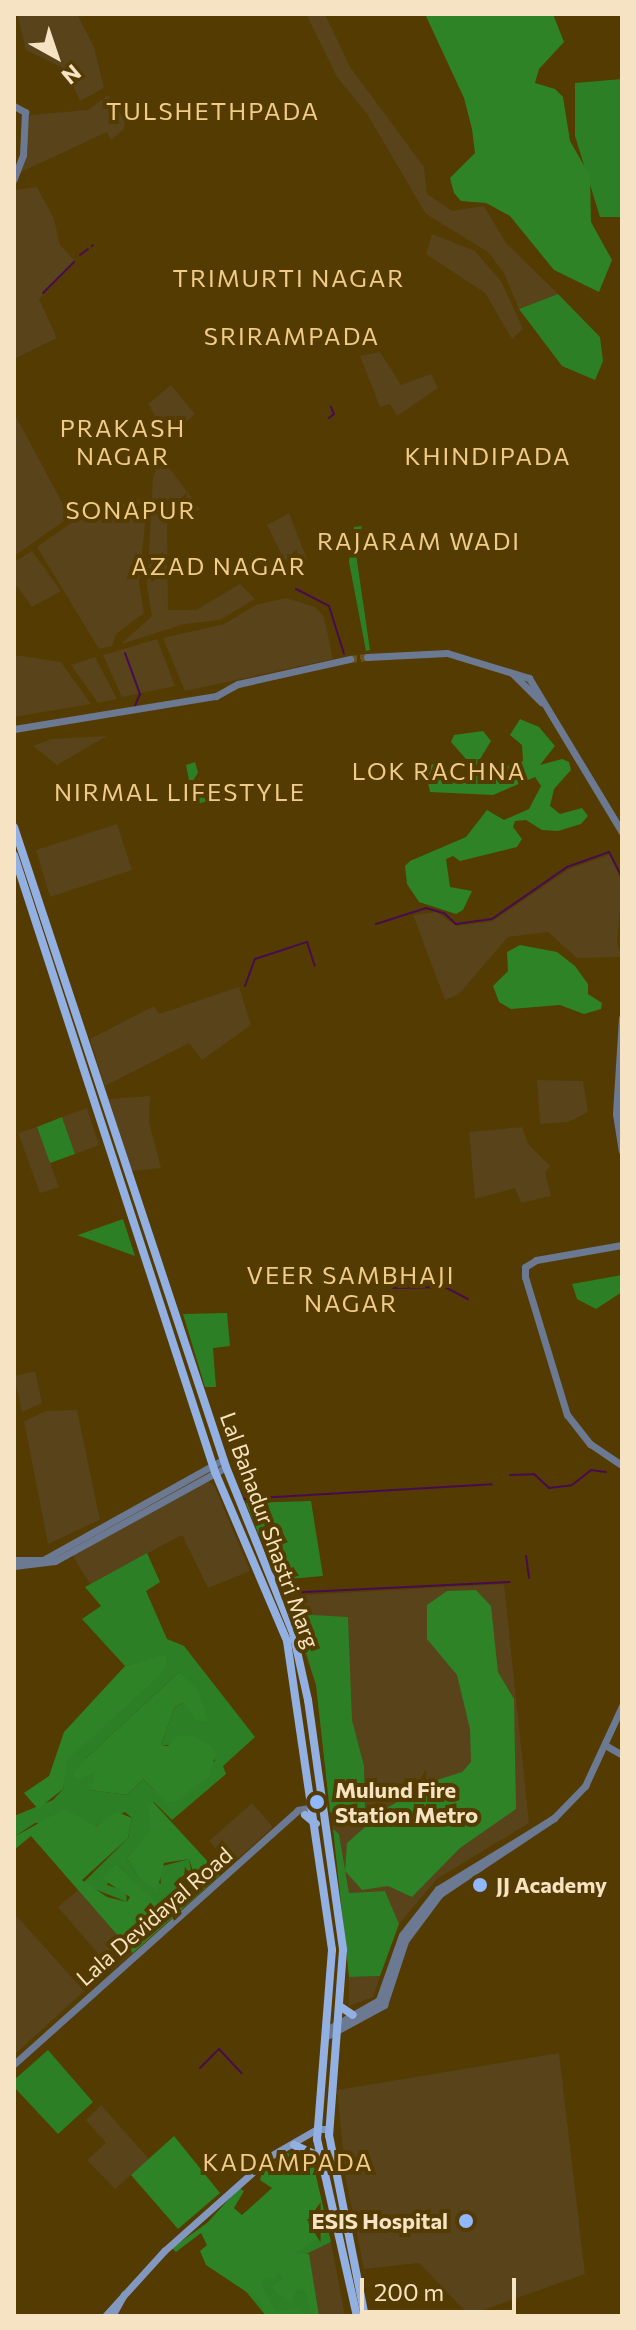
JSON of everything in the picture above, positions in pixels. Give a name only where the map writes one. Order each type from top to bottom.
[{"type":"main road","name":"Lal Bahadur Shastri Marg","points":[[14,827],[19,860],[212,1471],[287,1641],[343,1950],[341,2007],[334,2029],[317,2133],[357,2316]]},
{"type":"main road","name":"Lal Bahadur Shastri Marg","points":[[19,860],[225,1463],[293,1633],[332,1950],[334,2029],[329,2132],[365,2316]]},
{"type":"main road","points":[[341,2007],[353,2015]]},
{"type":"main road","points":[[105,2316],[164,2251],[290,2146],[317,2133],[329,2132]]},
{"type":"main road","points":[[290,2146],[321,2157]]},
{"type":"main road","points":[[112,2316],[124,2294]]},
{"type":"street","points":[[14,106],[25,112],[23,155],[14,178]]},
{"type":"street","points":[[367,657],[447,653],[529,678],[622,832]]},
{"type":"street","points":[[14,729],[216,696],[238,684],[338,658],[350,659]]},
{"type":"street","points":[[622,1018],[619,1127],[622,1151]]},
{"type":"street","points":[[621,1466],[590,1444],[567,1415],[525,1277],[525,1267],[536,1260],[622,1245]]},
{"type":"street","points":[[130,1514],[225,1463]]},
{"type":"street","points":[[14,1563],[44,1565],[130,1514],[212,1471]]},
{"type":"street","points":[[334,2029],[384,1993],[407,1926],[438,1889],[531,1834],[585,1786],[622,1706]]},
{"type":"street","points":[[605,1745],[622,1755]]},
{"type":"street","name":"Lala Devidayal Road","points":[[14,2064],[293,1817],[316,1809]]},
{"type":"street","points":[[334,2029],[384,2005],[396,1959]]},
{"type":"shaded area","points":[[17,14],[77,14],[94,47],[104,88],[80,101],[65,69],[26,50]]},
{"type":"shaded area","points":[[306,14],[325,14],[350,67],[424,167],[427,194],[452,211],[484,206],[506,243],[558,294],[519,309],[504,273],[488,252],[426,214],[367,114],[337,77]]},
{"type":"shaded area","points":[[108,95],[125,120],[124,129],[111,140],[107,132],[21,172],[30,115],[88,110]]},
{"type":"shaded area","points":[[37,187],[54,219],[60,245],[74,260],[39,299],[57,338],[14,359],[14,190]]},
{"type":"shaded area","points":[[432,234],[475,251],[501,281],[523,329],[512,339],[485,293],[426,254]]},
{"type":"shaded area","points":[[380,352],[401,385],[431,374],[438,388],[397,416],[390,404],[380,407],[360,356]]},
{"type":"shaded area","points":[[171,385],[195,414],[168,438],[148,404]]},
{"type":"shaded area","points":[[14,413],[70,517],[14,556]]},
{"type":"shaded area","points":[[161,457],[200,509],[167,524],[168,610],[196,610],[240,584],[255,599],[220,620],[185,624],[121,644],[152,616],[147,587],[153,477]]},
{"type":"shaded area","points":[[148,496],[139,582],[144,613],[116,634],[112,646],[99,649],[37,547],[78,518]]},
{"type":"shaded area","points":[[289,513],[307,559],[288,568],[267,525]]},
{"type":"shaded area","points":[[32,551],[61,591],[32,607],[14,582],[14,562]]},
{"type":"shaded area","points":[[286,598],[315,607],[324,617],[333,659],[185,691],[163,638],[224,624],[256,605]]},
{"type":"shaded area","points":[[157,639],[175,686],[122,697],[103,655]]},
{"type":"shaded area","points":[[14,655],[61,662],[91,704],[14,717]]},
{"type":"shaded area","points":[[95,657],[117,699],[98,703],[71,665]]},
{"type":"shaded area","points":[[107,736],[57,765],[33,746],[51,739]]},
{"type":"shaded area","points":[[117,824],[132,870],[50,897],[36,850]]},
{"type":"shaded area","points":[[611,854],[622,884],[617,944],[622,957],[577,958],[548,932],[508,937],[459,994],[445,1000],[413,915],[436,912],[457,926],[493,921],[569,869]]},
{"type":"shaded area","points":[[239,987],[251,1025],[202,1060],[189,1043],[105,1086],[90,1039],[154,1006],[159,1014]]},
{"type":"shaded area","points":[[537,1080],[583,1081],[588,1112],[568,1122],[540,1124]]},
{"type":"shaded area","points":[[150,1096],[149,1122],[161,1168],[131,1171],[109,1099]]},
{"type":"shaded area","points":[[87,1108],[99,1145],[75,1154],[62,1117]]},
{"type":"shaded area","points":[[37,1127],[59,1187],[40,1193],[18,1133]]},
{"type":"shaded area","points":[[522,1127],[528,1144],[550,1166],[545,1173],[551,1196],[521,1203],[515,1188],[475,1199],[469,1132]]},
{"type":"shaded area","points":[[35,1371],[42,1403],[22,1412],[14,1376]]},
{"type":"shaded area","points":[[77,1410],[100,1520],[48,1544],[24,1421],[46,1411]]},
{"type":"shaded area","points":[[205,1479],[214,1485],[250,1571],[208,1588],[182,1535],[90,1584],[71,1553]]},
{"type":"shaded area","points":[[504,1584],[529,1823],[437,1879],[399,1924],[385,1891],[349,1893],[339,1834],[333,1829],[316,1685],[284,1596]]},
{"type":"shaded area","points":[[252,1803],[273,1827],[231,1865],[209,1841]]},
{"type":"shaded area","points":[[78,1890],[133,1953],[112,1970],[58,1907]]},
{"type":"shaded area","points":[[14,1913],[84,1991],[14,2055]]},
{"type":"shaded area","points":[[380,1976],[373,1997],[349,2006],[349,1977]]},
{"type":"shaded area","name":"ESIS Hospital","points":[[559,2053],[585,2274],[469,2315],[419,2263],[364,2269],[346,2180],[337,2090]]},
{"type":"shaded area","points":[[101,2105],[149,2159],[115,2189],[87,2160],[106,2143],[86,2120]]},
{"type":"shaded area","points":[[331,2242],[345,2316],[317,2316],[304,2255]]},
{"type":"green space","points":[[425,14],[553,14],[564,42],[539,69],[535,83],[555,89],[563,97],[570,141],[590,176],[591,222],[612,260],[599,292],[554,270],[510,216],[486,203],[461,201],[454,193],[450,178],[475,153],[472,129],[464,98]]},
{"type":"green space","points":[[622,79],[622,217],[600,217],[575,136],[575,83]]},
{"type":"green space","points":[[558,294],[600,337],[603,361],[595,380],[562,366],[519,309]]},
{"type":"green space","points":[[362,526],[356,554],[370,650],[366,651],[349,562],[354,527]]},
{"type":"green space","points":[[520,719],[539,727],[555,746],[540,765],[562,759],[569,762],[571,770],[554,789],[550,806],[560,814],[582,808],[588,816],[581,824],[558,831],[542,830],[526,820],[515,821],[513,827],[522,839],[517,847],[460,861],[453,856],[446,859],[450,887],[472,891],[463,910],[456,914],[419,902],[407,884],[405,866],[410,861],[466,837],[487,810],[504,820],[529,809],[541,786],[535,777],[493,795],[430,792],[425,769],[440,760],[461,783],[468,772],[466,759],[451,742],[454,735],[483,731],[491,741],[474,769],[477,776],[496,779],[505,767],[523,761],[522,745],[510,735]]},
{"type":"green space","points":[[195,762],[202,786],[221,781],[225,796],[194,805],[186,765]]},
{"type":"green space","points":[[520,945],[557,952],[575,966],[588,984],[588,994],[602,1003],[601,1009],[584,1014],[560,1005],[511,1009],[499,1002],[493,986],[508,971],[507,952]]},
{"type":"green space","points":[[62,1117],[75,1154],[50,1163],[37,1127]]},
{"type":"green space","points":[[123,1219],[135,1256],[77,1235],[78,1235]]},
{"type":"green space","points":[[622,1275],[622,1292],[596,1309],[577,1299],[572,1284]]},
{"type":"green space","points":[[227,1313],[230,1346],[213,1348],[216,1387],[205,1387],[183,1314]]},
{"type":"green space","points":[[311,1501],[323,1576],[277,1580],[246,1503]]},
{"type":"green space","points":[[147,1553],[160,1582],[146,1591],[167,1639],[184,1646],[255,1737],[223,1766],[226,1774],[172,1820],[154,1802],[149,1807],[152,1829],[127,1858],[137,1875],[161,1884],[159,1867],[189,1859],[191,1871],[198,1874],[211,1865],[220,1875],[209,1885],[159,1906],[117,1864],[107,1885],[126,1891],[127,1902],[82,1884],[128,1838],[132,1818],[125,1812],[95,1826],[35,1823],[14,1837],[14,1816],[53,1800],[63,1789],[66,1760],[168,1662],[165,1655],[125,1666],[82,1619],[101,1606],[85,1587]],"holes":[[[179,1672],[191,1711],[183,1703],[175,1707],[161,1745],[210,1745],[215,1761],[155,1791],[143,1779],[127,1795],[90,1790],[97,1777],[95,1771],[86,1773],[86,1758]]]},
{"type":"green space","points":[[476,1590],[491,1606],[498,1672],[514,1699],[516,1809],[460,1848],[412,1897],[388,1886],[362,1890],[345,1871],[347,1843],[385,1809],[434,1781],[462,1772],[471,1762],[470,1729],[457,1675],[427,1639],[427,1605],[447,1591]]},
{"type":"green space","points":[[294,1614],[348,1617],[352,1720],[364,1766],[365,1809],[330,1812],[316,1685]]},
{"type":"green space","points":[[165,1654],[168,1662],[159,1676],[67,1760],[63,1789],[38,1809],[24,1793],[49,1776],[64,1732],[125,1666]]},
{"type":"green space","points":[[179,1672],[198,1690],[208,1721],[196,1721],[183,1703],[175,1707],[161,1745],[168,1746],[177,1736],[194,1736],[210,1745],[216,1753],[209,1776],[175,1802],[166,1802],[143,1779],[127,1795],[90,1790],[95,1772],[76,1780],[73,1773],[86,1758]]},
{"type":"green space","points":[[153,1802],[211,1865],[194,1875],[189,1859],[164,1863],[157,1891],[137,1875],[127,1858],[151,1829],[148,1807]]},
{"type":"green space","points":[[64,1809],[96,1826],[117,1812],[132,1818],[128,1838],[82,1880],[107,1897],[127,1902],[130,1897],[101,1878],[117,1864],[160,1906],[172,1904],[198,1881],[209,1885],[133,1953],[31,1836],[14,1850],[14,1837]]},
{"type":"green space","points":[[333,1829],[339,1834],[349,1893],[385,1891],[399,1924],[380,1976],[349,1977]]},
{"type":"green space","points":[[48,2050],[93,2102],[58,2134],[14,2087],[14,2080]]},
{"type":"green space","points":[[174,2136],[220,2193],[178,2229],[131,2175]]},
{"type":"green space","points":[[285,2153],[291,2154],[296,2166],[307,2157],[314,2167],[329,2233],[293,2254],[309,2254],[319,2316],[312,2316],[306,2292],[298,2287],[291,2303],[275,2291],[272,2287],[283,2278],[278,2273],[273,2281],[266,2278],[260,2283],[276,2312],[299,2307],[305,2316],[265,2316],[260,2301],[206,2265],[200,2251],[207,2245],[201,2233],[176,2252],[172,2248],[207,2223],[239,2188],[244,2191],[234,2208],[242,2215],[272,2188],[260,2180],[262,2173]]},
{"type":"green space","points":[[329,2233],[331,2242],[304,2255],[317,2316],[266,2316],[239,2283]]},
{"type":"waterway","points":[[80,255],[88,249]]},
{"type":"waterway","points":[[43,293],[74,262]]},
{"type":"waterway","points":[[329,418],[334,414],[331,407]]},
{"type":"waterway","points":[[296,589],[329,606],[344,654]]},
{"type":"waterway","points":[[125,653],[140,694],[135,706]]},
{"type":"waterway","points":[[376,924],[426,908],[444,913],[456,924],[492,919],[567,867],[609,852],[622,878]]},
{"type":"waterway","points":[[622,913],[622,950]]},
{"type":"waterway","points":[[245,986],[255,959],[307,942],[315,966]]},
{"type":"waterway","points":[[393,1288],[445,1287],[468,1299]]},
{"type":"waterway","points":[[510,1475],[534,1474],[549,1488],[572,1485],[591,1470],[606,1472]]},
{"type":"waterway","points":[[242,1499],[492,1484]]},
{"type":"waterway","points":[[526,1556],[529,1578]]},
{"type":"waterway","points":[[284,1593],[510,1582]]},
{"type":"waterway","points":[[200,2068],[219,2049],[241,2073]]},
{"type":"tunnel","points":[[350,659],[367,657]]},
{"type":"place","name":"Mulund Fire Station Metro","points":[[317,1802]]},
{"type":"place","name":"JJ Academy","points":[[480,1885]]},
{"type":"place","name":"ESIS Hospital","points":[[466,2221]]},
{"type":"district","name":"TULSHETHPADA","points":[[213,111]]},
{"type":"district","name":"TRIMURTI NAGAR","points":[[289,278]]},
{"type":"district","name":"SRIRAMPADA","points":[[292,336]]},
{"type":"district","name":"PRAKASH NAGAR","points":[[123,442]]},
{"type":"district","name":"KHINDIPADA","points":[[488,456]]},
{"type":"district","name":"SONAPUR","points":[[131,510]]},
{"type":"district","name":"RAJARAM WADI","points":[[419,541]]},
{"type":"district","name":"AZAD NAGAR","points":[[219,566]]},
{"type":"district","name":"LOK RACHNA","points":[[439,771]]},
{"type":"district","name":"NIRMAL LIFESTYLE","points":[[180,792]]},
{"type":"district","name":"VEER SAMBHAJI NAGAR","points":[[351,1289]]},
{"type":"district","name":"KADAMPADA","points":[[288,2162]]}]
